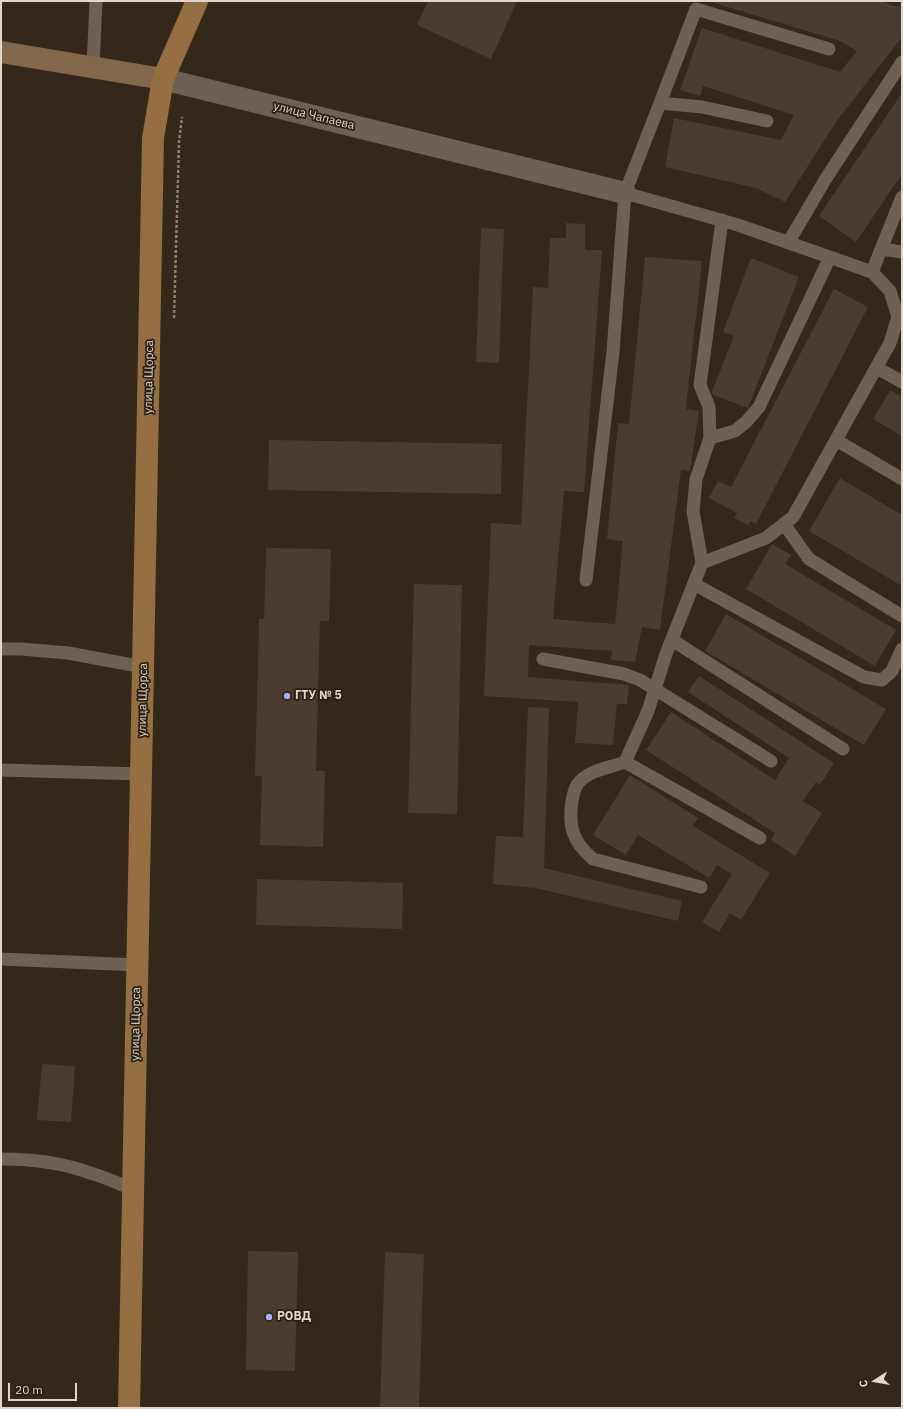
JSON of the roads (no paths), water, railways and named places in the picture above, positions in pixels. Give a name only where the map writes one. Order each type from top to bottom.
[{"type":"main road","name":"улица Щорса","points":[[129,1408],[153,138],[163,79],[197,1]]},
{"type":"main road","name":"улица Чапаева","points":[[1,52],[163,79]]},
{"type":"street","name":"улица Чапаева","points":[[163,79],[625,193]]},
{"type":"lane","points":[[93,67],[96,1]]},
{"type":"lane","points":[[586,580],[613,352],[625,193],[696,9],[829,49]]},
{"type":"lane","points":[[788,242],[825,180],[902,62]]},
{"type":"lane","points":[[660,103],[702,107],[766,121]]},
{"type":"lane","points":[[625,193],[722,220],[872,272],[890,291],[900,318],[890,343],[877,368],[793,517],[766,538],[702,562]]},
{"type":"lane","points":[[872,272],[902,197]]},
{"type":"lane","points":[[701,887],[593,859],[582,850],[574,836],[571,820],[573,795],[579,782],[588,775],[625,762],[648,711],[672,640],[702,562],[692,511],[696,479],[710,438],[709,407],[700,385],[722,220]]},
{"type":"lane","points":[[881,249],[902,252]]},
{"type":"lane","points":[[710,438],[735,431],[747,421],[759,407],[830,257]]},
{"type":"lane","points":[[877,368],[902,382]]},
{"type":"lane","points":[[836,440],[902,479]]},
{"type":"lane","points":[[784,524],[809,559],[902,616]]},
{"type":"lane","points":[[694,584],[864,677],[882,680],[892,671],[902,649]]},
{"type":"lane","points":[[672,640],[844,749]]},
{"type":"lane","points":[[1,649],[68,653],[143,667]]},
{"type":"lane","points":[[543,659],[624,674],[640,680],[772,761]]},
{"type":"lane","points":[[625,762],[760,838]]},
{"type":"lane","points":[[1,770],[141,774]]},
{"type":"lane","points":[[1,959],[138,965]]},
{"type":"lane","points":[[1,1159],[50,1163],[89,1172],[134,1189]]},
{"type":"place","name":"ГТУ № 5","points":[[287,696]]},
{"type":"place","name":"РОВД","points":[[269,1317]]}]
